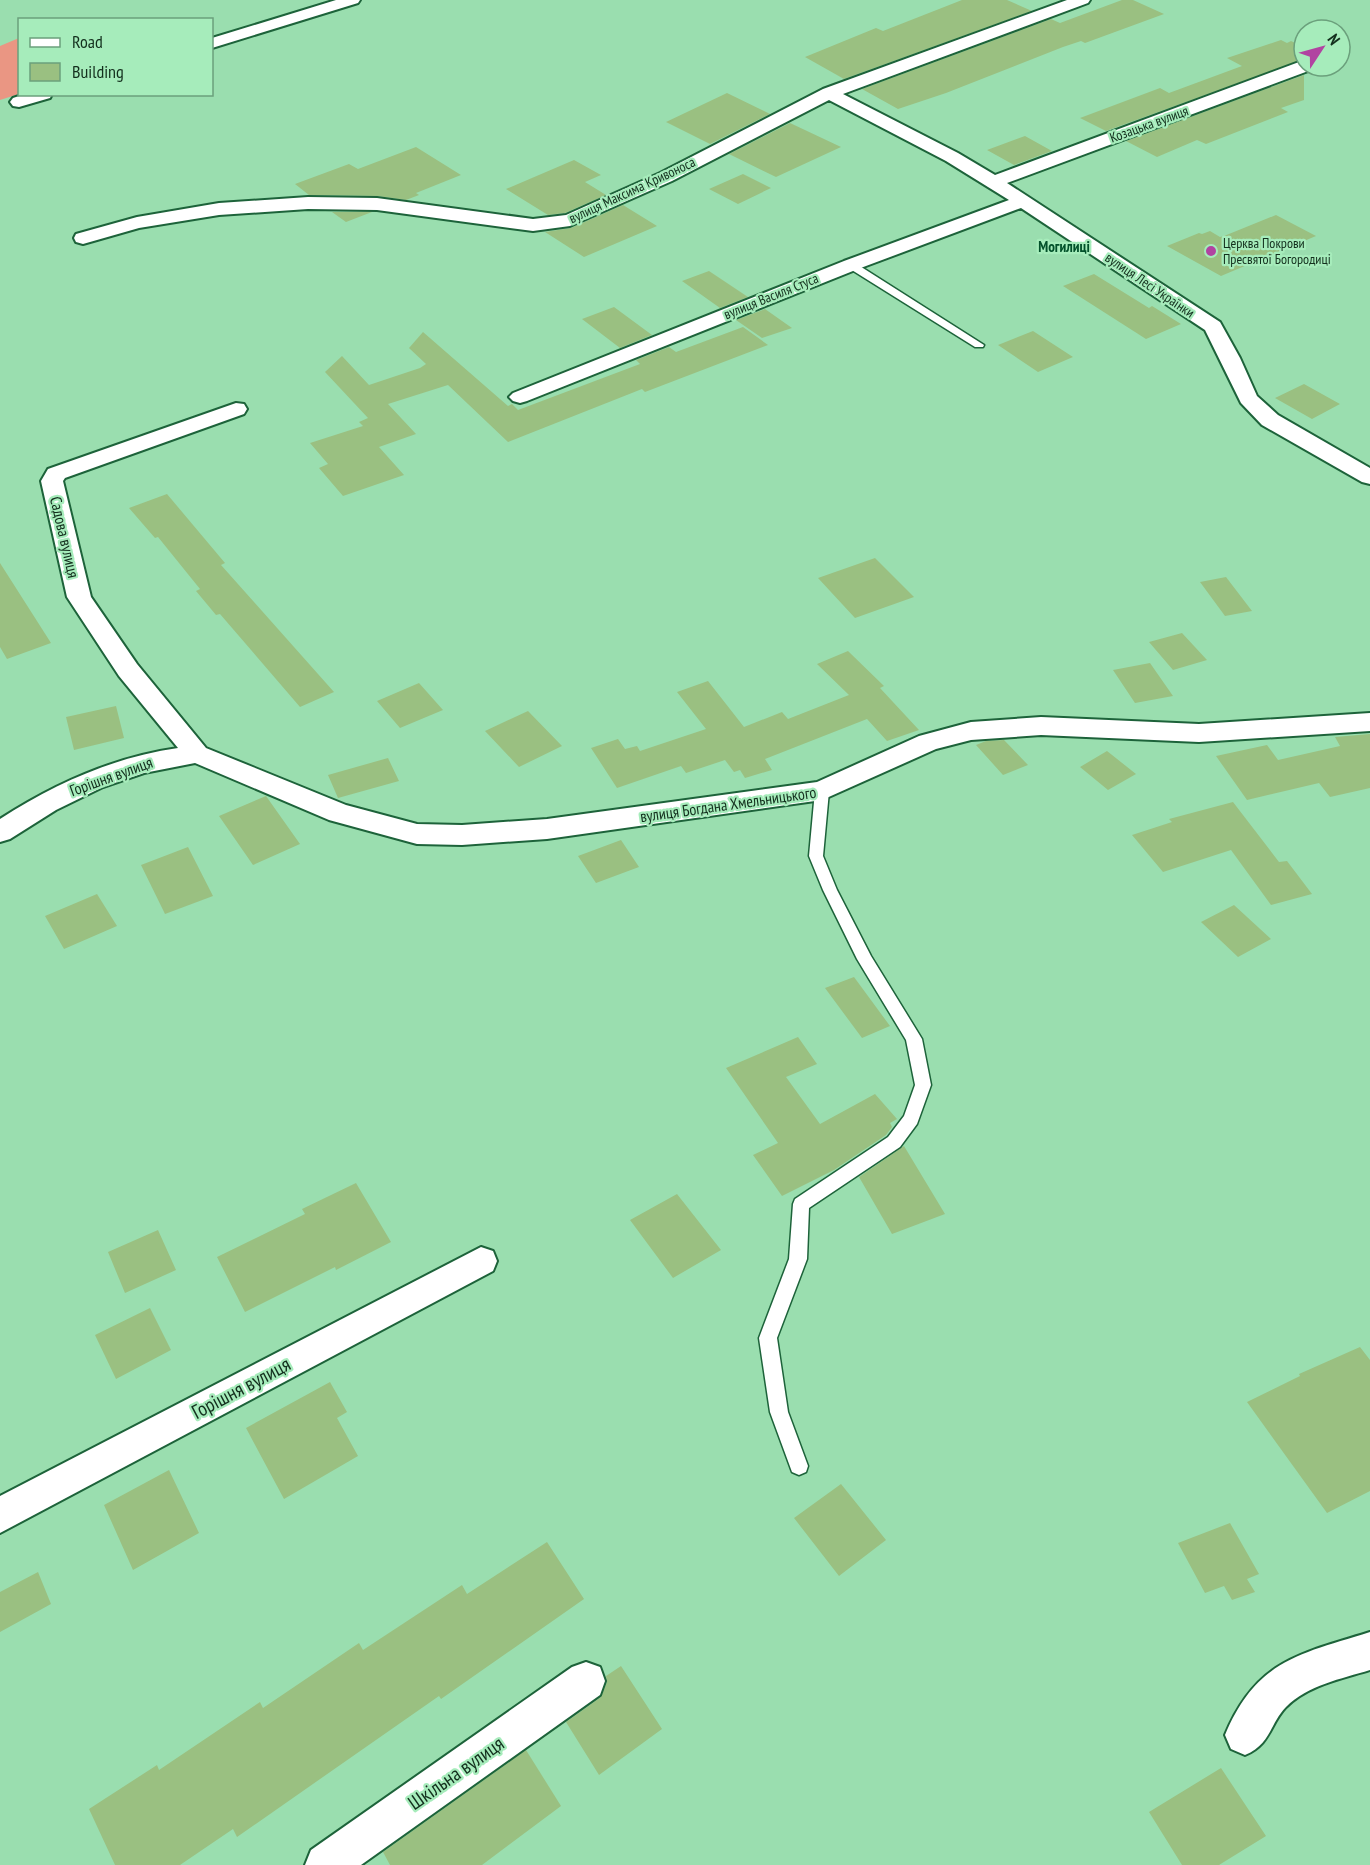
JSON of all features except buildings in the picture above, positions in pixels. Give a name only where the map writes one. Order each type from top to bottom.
[{"type":"street","points":[[213,43],[352,0]]},
{"type":"street","name":"вулиця Максима Кривоноса","points":[[83,238],[137,223],[219,209],[308,202],[377,204],[463,215],[502,223],[550,225],[570,220],[655,182],[829,93],[1082,0]]},
{"type":"street","name":"Козацька вулиця","points":[[993,182],[1292,71]]},
{"type":"street","name":"вулиця Лесі Українки","points":[[829,93],[952,157],[1024,201],[1213,326],[1248,399],[1270,420],[1370,477]]},
{"type":"street","points":[[19,102],[38,96]]},
{"type":"street","name":"вулиця Василя Стуса","points":[[520,397],[850,265],[1024,201]]},
{"type":"street","name":"Садова вулиця","points":[[197,754],[128,670],[79,597],[52,481],[56,474],[65,468],[236,409]]},
{"type":"street","name":"вулиця Богдана Хмельницького","points":[[197,754],[338,813],[417,834],[462,835],[547,829],[822,791],[928,742],[971,731],[1041,726],[1199,733],[1370,722]]},
{"type":"street","name":"Горішня вулиця","points":[[0,832],[49,800],[79,784],[160,758],[197,754]]},
{"type":"street","name":"Горішня вулиця","points":[[0,1515],[481,1261]]},
{"type":"street","points":[[1245,1735],[1272,1694],[1303,1672],[1354,1658],[1370,1651]]},
{"type":"street","name":"Шкільна вулиця","points":[[326,1865],[586,1681]]},
{"type":"lane","points":[[850,265],[980,345]]},
{"type":"lane","points":[[799,1466],[779,1412],[768,1338],[798,1259],[801,1204],[894,1142],[911,1119],[923,1085],[914,1039],[865,959],[830,890],[816,856],[822,791]]},
{"type":"shaded area","points":[[18,38],[18,94],[0,100],[0,46]]},
{"type":"place","name":"Церква Покрови Пресвятої Богородиці","points":[[1211,251]]},
{"type":"district","name":"Могилиці","points":[[1064,246]]}]
